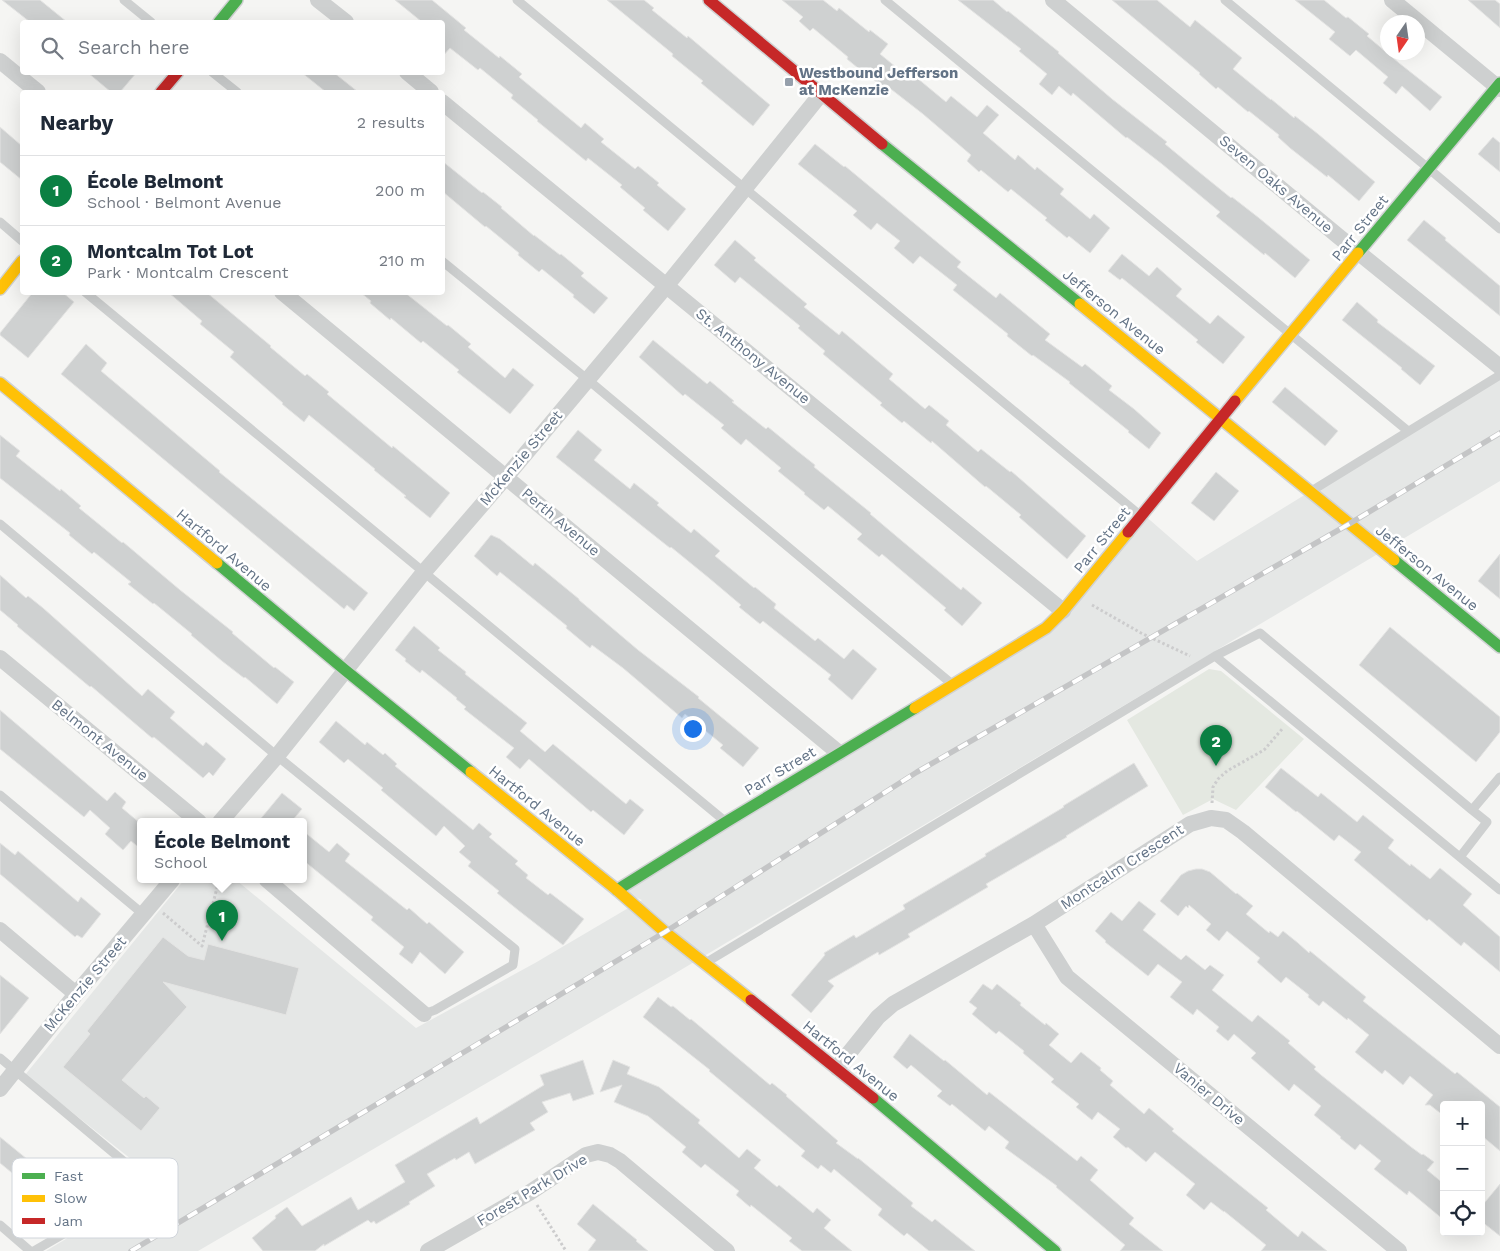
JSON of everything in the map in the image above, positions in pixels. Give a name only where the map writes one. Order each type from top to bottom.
[{"type":"street","points":[[221,20],[237,0]]},
{"type":"street","points":[[318,0],[343,20]]},
{"type":"street","name":"Jefferson Avenue","points":[[709,0],[821,94],[1500,647]]},
{"type":"street","name":"Seven Oaks Avenue","points":[[1054,0],[1359,253],[1500,367]]},
{"type":"street","points":[[1392,0],[1499,86]]},
{"type":"street","points":[[0,61],[36,90]]},
{"type":"street","points":[[163,90],[175,75]]},
{"type":"street","points":[[411,75],[429,90]]},
{"type":"street","name":"Parr Street","points":[[617,890],[1046,628],[1063,611],[1428,168],[1499,86]]},
{"type":"street","name":"McKenzie Street","points":[[223,818],[276,756],[424,572],[667,286],[821,94]]},
{"type":"street","name":"St. Anthony Avenue","points":[[445,104],[1063,611]]},
{"type":"street","points":[[0,289],[20,264]]},
{"type":"street","name":"Perth Avenue","points":[[286,295],[839,753]]},
{"type":"street","name":"Hartford Avenue","points":[[0,383],[344,670],[617,890],[704,964],[837,1068],[1055,1251]]},
{"type":"street","name":"Belmont Avenue","points":[[0,658],[194,818]]},
{"type":"street","points":[[1211,818],[1226,820],[1242,832],[1500,1046]]},
{"type":"street","name":"Montcalm Crescent","points":[[837,1068],[878,1017],[893,1004],[1034,924],[1190,824],[1211,818]]},
{"type":"street","name":"McKenzie Street","points":[[0,1089],[76,994],[170,883]]},
{"type":"street","points":[[271,883],[424,1014]]},
{"type":"street","name":"Vanier Drive","points":[[1034,924],[1067,977],[1399,1251]]},
{"type":"street","points":[[0,930],[76,994]]},
{"type":"street","name":"Forest Park Drive","points":[[428,1251],[529,1193],[586,1155],[598,1152],[610,1155],[620,1162],[728,1251]]},
{"type":"lane","points":[[124,0],[149,20]]},
{"type":"lane","points":[[517,0],[1141,516]]},
{"type":"lane","points":[[886,0],[1408,431]]},
{"type":"lane","points":[[1225,0],[1500,229]]},
{"type":"lane","points":[[216,75],[234,90]]},
{"type":"lane","points":[[0,222],[20,239]]},
{"type":"lane","points":[[445,263],[953,686]]},
{"type":"lane","points":[[89,295],[726,822]]},
{"type":"lane","points":[[1310,492],[1500,375]]},
{"type":"lane","points":[[0,524],[276,756],[515,949],[513,965],[435,1010],[424,1014]]},
{"type":"lane","points":[[704,964],[1215,656],[1260,633],[1487,822],[1460,857]]},
{"type":"lane","points":[[1215,656],[1500,890]]},
{"type":"lane","points":[[1472,810],[1500,777]]},
{"type":"lane","points":[[0,795],[148,909]]},
{"type":"lane","points":[[0,1058],[120,1158]]},
{"type":"lane","points":[[0,1225],[12,1235]]},
{"type":"lane","points":[[16,1238],[32,1251],[55,1238]]},
{"type":"path","points":[[1077,594],[1090,604],[1141,633],[1204,663]]},
{"type":"path","points":[[1211,818],[1214,787],[1218,779],[1227,771],[1264,750],[1291,718]]},
{"type":"path","points":[[148,909],[202,946],[218,883]]},
{"type":"path","points":[[529,1193],[566,1251]]},
{"type":"shaded area","points":[[1500,375],[1500,481],[674,974],[198,1251],[46,1251],[67,1238],[178,1238],[178,1158],[130,1158],[25,1075],[182,883],[240,883],[416,1028],[535,963],[642,900],[617,890],[1043,635],[1143,514],[1197,561]]},
{"type":"shaded area","points":[[1209,669],[1221,671],[1304,739],[1236,810],[1213,799],[1183,815],[1127,720]]},
{"type":"building","points":[[2,0],[40,0],[65,20],[27,20]]},
{"type":"building","points":[[395,0],[432,0],[466,28],[464,30],[522,74],[519,77],[581,128],[585,123],[604,139],[601,142],[635,169],[638,166],[686,209],[668,231],[620,187],[622,185],[588,158],[586,161],[537,121],[511,98],[513,95],[480,68],[478,70],[450,48],[445,54],[445,20],[420,20]]},
{"type":"building","points":[[607,0],[644,0],[654,8],[652,10],[687,38],[688,36],[770,105],[753,126],[701,83],[703,81],[672,56],[673,54]]},
{"type":"building","points":[[782,0],[823,0],[837,11],[839,8],[869,32],[870,30],[888,44],[880,54],[908,77],[911,73],[946,102],[951,96],[977,117],[987,105],[999,115],[983,133],[1015,160],[1018,155],[1035,170],[1037,167],[1064,189],[1060,194],[1090,219],[1094,214],[1110,228],[1090,253],[1069,236],[1067,238],[1045,220],[1047,218],[1011,189],[1008,192],[981,170],[979,172],[967,161],[971,155],[923,114],[887,86],[885,89],[864,73],[813,28],[810,31],[799,21],[803,17]]},
{"type":"building","points":[[958,0],[993,0],[1008,11],[1059,52],[1112,99],[1167,142],[1165,144],[1194,168],[1310,260],[1295,278],[1216,216],[1220,212],[1162,164],[1126,138],[1073,93],[1071,96],[1059,86],[1052,95],[1039,84],[1047,74],[1019,51],[1021,49]]},
{"type":"building","points":[[1112,0],[1157,0],[1190,27],[1195,20],[1242,58],[1233,69],[1294,118],[1295,116],[1318,134],[1375,182],[1359,201],[1328,175],[1327,177],[1290,148],[1278,137],[1279,135],[1249,111],[1218,87],[1216,89],[1200,73]]},
{"type":"building","points":[[1295,0],[1324,0],[1369,34],[1367,36],[1380,47],[1380,60],[1395,60],[1442,97],[1430,111],[1402,86],[1396,94],[1383,83],[1388,77],[1356,50],[1350,56],[1329,39],[1335,32]]},
{"type":"building","points":[[1468,0],[1495,0],[1500,4],[1500,28]]},
{"type":"building","points":[[91,75],[134,75],[122,90],[109,90]]},
{"type":"building","points":[[305,75],[337,75],[356,90],[324,90]]},
{"type":"building","points":[[0,127],[20,144],[20,178],[0,162]]},
{"type":"building","points":[[1493,137],[1500,143],[1500,172],[1478,154]]},
{"type":"building","points":[[815,144],[845,166],[961,262],[957,267],[996,298],[1000,293],[1050,334],[1045,340],[1082,367],[1085,364],[1112,386],[1109,390],[1161,433],[1149,449],[1070,382],[1032,356],[953,290],[957,285],[920,256],[913,264],[894,248],[900,241],[877,223],[871,230],[853,215],[857,211],[798,164]]},
{"type":"building","points":[[445,163],[502,207],[534,236],[561,254],[584,273],[581,276],[608,298],[594,314],[542,269],[539,272],[518,255],[519,253],[445,194]]},
{"type":"building","points":[[1424,220],[1500,286],[1500,316],[1407,240]]},
{"type":"building","points":[[735,240],[756,258],[754,260],[807,304],[804,307],[839,335],[842,331],[893,374],[889,379],[925,409],[929,405],[949,421],[946,425],[978,452],[981,449],[1011,471],[1086,536],[1067,559],[1019,517],[1021,515],[932,441],[931,443],[904,421],[902,423],[880,405],[882,403],[823,354],[825,351],[798,328],[800,326],[740,277],[735,283],[714,265]]},
{"type":"building","points":[[1122,254],[1149,276],[1157,267],[1182,289],[1176,296],[1210,324],[1218,315],[1245,337],[1223,364],[1196,342],[1198,340],[1122,278],[1120,280],[1108,271]]},
{"type":"building","points":[[31,295],[66,295],[74,302],[28,358],[0,333]]},
{"type":"building","points":[[172,295],[210,295],[305,376],[307,374],[329,392],[327,394],[392,448],[393,446],[450,493],[430,518],[404,497],[406,496],[375,469],[309,415],[304,422],[282,404],[230,357],[234,352],[200,324],[202,321]]},
{"type":"building","points":[[364,295],[408,295],[471,344],[468,347],[505,378],[513,368],[534,385],[510,414],[457,372],[459,370],[423,341],[421,343],[391,318],[390,320],[370,303],[371,301]]},
{"type":"building","points":[[1357,302],[1378,320],[1377,322],[1435,366],[1420,385],[1402,368],[1342,320]]},
{"type":"building","points":[[653,340],[707,384],[710,381],[734,401],[732,402],[766,429],[768,427],[961,590],[963,587],[982,603],[962,626],[944,610],[946,608],[882,554],[879,557],[857,539],[862,534],[828,506],[824,510],[804,494],[778,471],[781,468],[746,439],[741,445],[721,428],[724,425],[685,394],[683,396],[639,357]]},
{"type":"building","points":[[86,344],[107,363],[101,371],[219,472],[368,593],[354,611],[347,605],[344,609],[61,374]]},
{"type":"building","points":[[1285,387],[1338,431],[1325,446],[1272,402]]},
{"type":"building","points":[[578,430],[602,450],[594,460],[630,489],[634,483],[691,533],[694,529],[720,551],[715,556],[776,604],[774,608],[815,641],[818,638],[844,659],[853,649],[877,669],[852,700],[828,679],[831,675],[763,621],[760,624],[709,578],[556,457]]},
{"type":"building","points":[[0,435],[20,451],[16,456],[60,491],[61,489],[81,506],[79,508],[233,632],[274,668],[294,682],[277,704],[245,677],[222,661],[154,603],[128,584],[131,582],[94,552],[92,554],[69,535],[70,533],[0,478]]},
{"type":"building","points":[[1216,472],[1239,491],[1214,521],[1191,503]]},
{"type":"building","points":[[491,535],[500,539],[533,566],[535,563],[759,748],[743,767],[720,748],[723,745],[685,714],[682,718],[623,668],[592,645],[590,648],[566,628],[567,626],[500,572],[497,576],[474,556]]},
{"type":"building","points":[[1500,554],[1500,599],[1478,581]]},
{"type":"building","points":[[0,575],[26,598],[28,596],[43,608],[142,696],[148,689],[175,712],[170,718],[203,746],[206,742],[226,759],[213,776],[209,772],[203,778],[90,687],[0,610]]},
{"type":"building","points":[[414,626],[440,648],[438,650],[466,672],[465,674],[527,723],[520,731],[545,752],[553,744],[626,804],[630,799],[644,810],[624,835],[593,810],[591,812],[529,759],[520,769],[506,757],[514,748],[464,709],[466,707],[457,698],[422,670],[420,673],[405,661],[406,659],[395,650]]},
{"type":"building","points":[[1390,627],[1500,717],[1500,732],[1476,762],[1359,665]]},
{"type":"building","points":[[0,710],[107,801],[115,792],[126,802],[122,808],[137,821],[137,846],[131,841],[123,850],[105,834],[110,828],[90,810],[84,817],[0,749]]},
{"type":"building","points":[[336,721],[365,745],[367,742],[383,755],[385,753],[397,764],[395,766],[473,830],[479,823],[492,834],[489,837],[518,861],[515,864],[528,875],[526,878],[548,895],[550,893],[584,919],[563,945],[497,893],[499,891],[468,866],[471,862],[459,852],[465,846],[444,826],[436,836],[381,790],[383,788],[348,759],[344,763],[319,742]]},
{"type":"building","points":[[1134,763],[1148,786],[1067,837],[986,884],[988,887],[908,934],[910,937],[879,955],[878,952],[828,981],[834,986],[811,1013],[791,995],[825,955],[824,953],[854,935],[856,938],[905,909],[903,905],[986,856],[985,854]]},
{"type":"building","points":[[1281,768],[1318,797],[1321,793],[1357,822],[1363,815],[1394,840],[1388,848],[1410,866],[1411,864],[1430,879],[1440,868],[1472,894],[1463,905],[1500,937],[1500,972],[1464,942],[1461,946],[1429,919],[1427,921],[1354,860],[1361,852],[1339,835],[1334,841],[1265,787]]},
{"type":"building","points":[[282,793],[302,809],[294,818],[261,818]]},
{"type":"building","points":[[307,834],[329,852],[337,843],[350,854],[345,861],[407,910],[409,908],[427,924],[429,922],[464,952],[445,974],[420,952],[412,964],[399,954],[404,947],[371,920],[373,917],[307,863]]},
{"type":"building","points":[[0,843],[15,855],[18,851],[78,902],[81,897],[101,914],[82,938],[77,935],[75,937],[0,874]]},
{"type":"building","points":[[1202,869],[1210,872],[1253,906],[1246,914],[1269,933],[1270,931],[1278,937],[1283,931],[1309,953],[1310,951],[1366,997],[1363,1001],[1500,1107],[1500,1151],[1485,1138],[1485,1101],[1440,1101],[1440,1113],[1430,1105],[1425,1105],[1433,1095],[1410,1076],[1403,1085],[1385,1070],[1382,1074],[1355,1052],[1369,1035],[1348,1018],[1347,1020],[1323,1001],[1319,1006],[1308,997],[1309,995],[1286,977],[1281,983],[1257,962],[1260,958],[1227,931],[1219,941],[1206,930],[1211,924],[1189,905],[1178,916],[1160,901],[1181,875],[1188,871]]},
{"type":"building","points":[[1139,901],[1156,914],[1143,930],[1181,960],[1186,955],[1205,970],[1210,965],[1224,975],[1212,990],[1252,1022],[1258,1015],[1290,1041],[1288,1043],[1316,1067],[1314,1069],[1321,1075],[1411,1147],[1434,1162],[1427,1170],[1440,1181],[1440,1217],[1409,1191],[1407,1195],[1374,1169],[1381,1161],[1360,1144],[1355,1150],[1340,1138],[1314,1115],[1321,1106],[1294,1084],[1289,1091],[1251,1058],[1256,1053],[1234,1034],[1228,1041],[1216,1031],[1219,1027],[1197,1009],[1193,1015],[1170,997],[1182,982],[1158,964],[1148,976],[1105,942],[1095,931],[1111,912],[1122,921]]},
{"type":"building","points":[[163,937],[188,956],[204,960],[208,944],[299,968],[286,1015],[163,982],[187,1007],[122,1080],[160,1108],[141,1131],[63,1067],[90,1034],[87,1031]]},
{"type":"building","points":[[0,975],[29,998],[0,1034]]},
{"type":"building","points":[[983,984],[992,990],[997,984],[1021,1003],[1020,1005],[1059,1034],[1049,1045],[1071,1063],[1081,1052],[1101,1068],[1100,1070],[1113,1081],[1110,1085],[1144,1114],[1149,1108],[1174,1129],[1172,1131],[1268,1208],[1266,1210],[1298,1237],[1302,1231],[1327,1251],[1261,1251],[1266,1245],[1224,1211],[1211,1202],[1204,1210],[1186,1195],[1195,1184],[1155,1152],[1146,1162],[1128,1147],[1126,1148],[1113,1137],[1120,1129],[1098,1112],[1092,1120],[1076,1107],[1079,1104],[1051,1082],[1054,1079],[1023,1053],[1024,1051],[999,1031],[996,1034],[972,1014],[977,1008],[969,1002]]},
{"type":"building","points":[[658,997],[691,1019],[770,1085],[772,1083],[787,1095],[838,1141],[836,1143],[858,1158],[913,1203],[911,1206],[932,1222],[935,1219],[975,1251],[929,1251],[907,1233],[904,1236],[878,1215],[882,1209],[834,1169],[831,1173],[821,1165],[818,1169],[801,1156],[805,1151],[710,1070],[643,1017]]},
{"type":"building","points":[[910,1034],[987,1095],[989,1092],[1077,1161],[1081,1156],[1098,1170],[1090,1180],[1134,1218],[1129,1224],[1163,1251],[1120,1251],[1125,1245],[1057,1186],[1005,1148],[1009,1142],[989,1126],[985,1131],[952,1104],[950,1106],[937,1096],[942,1091],[911,1065],[907,1069],[893,1057]]},
{"type":"building","points":[[583,1060],[594,1094],[573,1101],[570,1093],[542,1102],[548,1112],[530,1123],[535,1130],[475,1164],[469,1152],[427,1174],[435,1186],[409,1202],[410,1204],[376,1224],[374,1221],[371,1223],[368,1220],[315,1251],[263,1251],[252,1238],[287,1207],[302,1226],[351,1197],[358,1210],[405,1182],[395,1165],[477,1117],[480,1124],[544,1085],[540,1075]]},
{"type":"building","points":[[613,1060],[630,1067],[627,1074],[659,1087],[700,1120],[698,1123],[739,1158],[747,1149],[761,1160],[754,1168],[777,1187],[779,1185],[813,1213],[817,1208],[831,1220],[824,1228],[852,1251],[802,1251],[789,1241],[792,1238],[736,1195],[739,1191],[705,1164],[701,1168],[682,1152],[686,1147],[648,1116],[614,1102],[622,1085],[600,1092]]},
{"type":"building","points":[[0,1137],[26,1158],[12,1158],[12,1173],[0,1163]]},
{"type":"building","points":[[1500,1184],[1500,1236],[1485,1224],[1485,1202]]},
{"type":"building","points":[[593,1204],[648,1251],[588,1251],[596,1240],[577,1224]]},
{"type":"railway","points":[[178,1223],[665,932],[917,772],[1349,524],[1500,433]]},
{"type":"railway","points":[[131,1251],[153,1238]]},
{"type":"traffic: fast","points":[[221,20],[237,0]]},
{"type":"traffic: fast","points":[[1358,253],[1500,83]]},
{"type":"traffic: fast","points":[[882,144],[1080,304]]},
{"type":"traffic: fast","points":[[1394,560],[1500,647]]},
{"type":"traffic: fast","points":[[217,563],[471,772]]},
{"type":"traffic: fast","points":[[617,890],[915,708]]},
{"type":"traffic: fast","points":[[873,1098],[1055,1251]]},
{"type":"traffic: slow","points":[[1235,401],[1358,253]]},
{"type":"traffic: slow","points":[[0,289],[20,264]]},
{"type":"traffic: slow","points":[[1080,304],[1394,560]]},
{"type":"traffic: slow","points":[[0,383],[217,563]]},
{"type":"traffic: slow","points":[[915,708],[1046,628],[1063,611],[1128,532]]},
{"type":"traffic: slow","points":[[471,772],[617,890],[665,932],[751,1000]]},
{"type":"traffic: jam","points":[[709,0],[882,144]]},
{"type":"traffic: jam","points":[[163,90],[175,75]]},
{"type":"traffic: jam","points":[[1128,532],[1235,401]]},
{"type":"traffic: jam","points":[[751,1000],[873,1098]]},
{"type":"place","name":"Westbound Jefferson at McKenzie","points":[[789,82]]},
{"type":"place","name":"Montcalm Tot Lot","points":[[1216,766]]},
{"type":"place","name":"École Belmont","points":[[222,941]]}]
